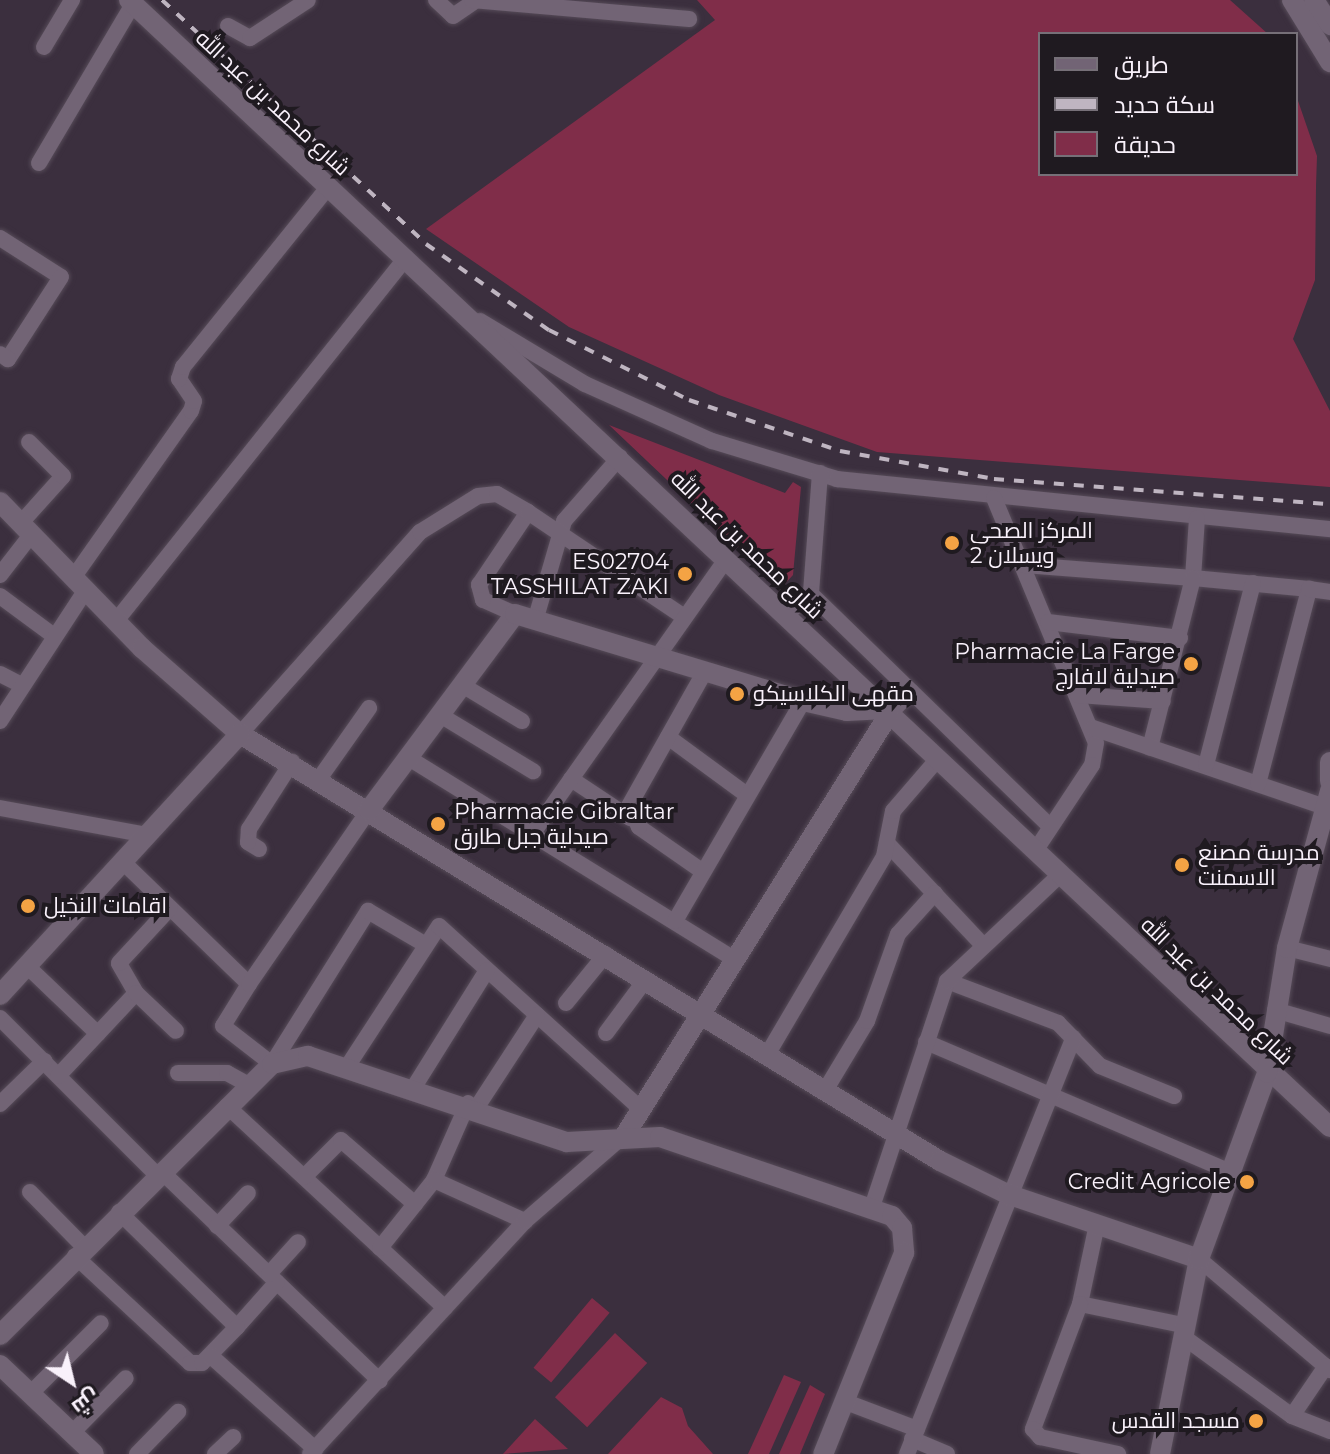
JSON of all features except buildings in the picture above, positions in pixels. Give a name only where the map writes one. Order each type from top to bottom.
[{"type":"street","points":[[44,47],[72,0]]},
{"type":"street","points":[[228,26],[250,38],[308,0]]},
{"type":"street","points":[[436,0],[453,16],[472,2],[689,19]]},
{"type":"street","points":[[635,13],[653,0]]},
{"type":"street","points":[[1292,0],[1330,62]]},
{"type":"street","points":[[1314,0],[1330,25]]},
{"type":"street","points":[[39,163],[131,2]]},
{"type":"street","name":"شارع محمد بن عبد الله","points":[[131,2],[620,457],[884,712],[1010,827],[1267,1073],[1330,1127]]},
{"type":"street","points":[[0,721],[54,636],[79,584],[191,411],[194,401],[179,379],[183,367],[328,187]]},
{"type":"street","points":[[0,238],[61,277],[8,359],[0,354]]},
{"type":"street","points":[[116,621],[406,258]]},
{"type":"street","points":[[462,310],[585,384],[712,441],[820,473],[994,498],[1330,529]]},
{"type":"street","points":[[0,575],[63,476],[29,442]]},
{"type":"street","points":[[535,621],[560,532],[620,457]]},
{"type":"street","points":[[785,615],[811,594],[820,473]]},
{"type":"street","points":[[0,995],[443,512],[497,494],[560,532],[683,616]]},
{"type":"street","points":[[994,498],[1093,728],[1092,765],[1035,851]]},
{"type":"street","points":[[0,502],[116,621],[240,734],[292,762],[606,954],[897,1136],[1007,1194],[1199,1259],[1328,1368],[1292,1416]]},
{"type":"street","points":[[528,512],[479,585],[483,600],[535,621],[803,701],[884,712]]},
{"type":"street","points":[[1150,748],[1193,578],[1197,518]]},
{"type":"street","points":[[533,833],[726,559]]},
{"type":"street","points":[[1024,565],[1330,592]]},
{"type":"street","points":[[1206,765],[1253,583]]},
{"type":"street","points":[[1258,784],[1309,589]]},
{"type":"street","points":[[811,594],[1051,827]]},
{"type":"street","points":[[0,596],[54,636]]},
{"type":"street","points":[[272,1064],[223,1026],[369,810],[515,614]]},
{"type":"street","points":[[1048,622],[1180,638]]},
{"type":"street","points":[[630,818],[629,806],[705,671]]},
{"type":"street","points":[[0,674],[22,685]]},
{"type":"street","points":[[462,685],[522,721]]},
{"type":"street","points":[[211,1356],[312,1451],[525,1221],[625,1135],[884,712],[911,692]]},
{"type":"street","points":[[1078,695],[1163,701]]},
{"type":"street","points":[[675,921],[803,701]]},
{"type":"street","points":[[319,779],[369,708]]},
{"type":"street","points":[[440,715],[533,771]]},
{"type":"street","points":[[1093,728],[1206,765],[1325,812],[1287,948],[1267,1073],[1199,1259],[1160,1454]]},
{"type":"street","points":[[668,737],[747,795]]},
{"type":"street","points":[[407,757],[733,958]]},
{"type":"street","points":[[767,1055],[887,843],[893,811],[936,761]]},
{"type":"street","points":[[259,849],[248,842],[249,829],[292,762]]},
{"type":"street","points":[[571,779],[702,871]]},
{"type":"street","points":[[1010,827],[1011,789]]},
{"type":"street","points":[[0,808],[147,835]]},
{"type":"street","points":[[887,843],[981,943]]},
{"type":"street","points":[[122,861],[249,984]]},
{"type":"street","points":[[872,1207],[947,981],[981,943],[1060,875]]},
{"type":"street","points":[[826,1089],[867,1021],[898,934],[935,893]]},
{"type":"street","points":[[170,908],[119,963],[136,993],[176,1031]]},
{"type":"street","points":[[0,1335],[119,1212],[272,1064],[368,911],[426,945]]},
{"type":"street","points":[[347,1067],[439,926],[641,1109]]},
{"type":"street","points":[[1287,948],[1330,959]]},
{"type":"street","points":[[566,1003],[606,954]]},
{"type":"street","points":[[27,966],[98,1034]]},
{"type":"street","points":[[414,1087],[487,970]]},
{"type":"street","points":[[606,1033],[646,979]]},
{"type":"street","points":[[947,981],[1058,1023],[1100,1066],[1174,1096]]},
{"type":"street","points":[[58,1076],[136,993]]},
{"type":"street","points":[[1275,1010],[1330,1026]]},
{"type":"street","points":[[380,1248],[434,1180],[472,1105],[537,1015]]},
{"type":"street","points":[[0,1018],[380,1381]]},
{"type":"street","points":[[912,1441],[1046,1096],[1073,1038]]},
{"type":"street","points":[[926,1042],[1046,1096],[1231,1172]]},
{"type":"street","points":[[272,1064],[308,1056],[472,1105],[567,1142],[625,1135],[660,1137],[872,1207],[902,1228],[904,1253],[823,1454]]},
{"type":"street","points":[[0,1104],[44,1061]]},
{"type":"street","points":[[178,1073],[227,1073],[249,1085]]},
{"type":"street","points":[[227,1106],[445,1308]]},
{"type":"street","points":[[304,1177],[341,1140],[415,1204]]},
{"type":"street","points":[[434,1180],[525,1221]]},
{"type":"street","points":[[30,1192],[80,1252],[184,1360],[196,1364],[211,1356],[237,1327],[298,1242]]},
{"type":"street","points":[[217,1226],[248,1193]]},
{"type":"street","points":[[119,1212],[237,1327]]},
{"type":"street","points":[[1097,1224],[1080,1304],[1033,1429],[1040,1437],[1118,1454]]},
{"type":"street","points":[[1080,1304],[1186,1332],[1292,1416],[1330,1431]]},
{"type":"street","points":[[30,1394],[101,1323]]},
{"type":"street","points":[[0,1365],[94,1454]]},
{"type":"street","points":[[71,1434],[126,1378]]},
{"type":"street","points":[[846,1402],[912,1441],[947,1454]]},
{"type":"street","points":[[137,1454],[178,1412]]},
{"type":"street","points":[[215,1454],[233,1437]]},
{"type":"green space","points":[[697,0],[1230,0],[1266,32],[1038,32],[1038,176],[1298,176],[1298,101],[1317,156],[1315,280],[1293,339],[1330,411],[1330,487],[877,452],[719,395],[569,327],[426,229],[715,20]]},
{"type":"green space","points":[[609,425],[785,493],[793,482],[801,487],[793,575],[781,588]]},
{"type":"green space","points":[[592,1298],[610,1313],[551,1382],[534,1368]]},
{"type":"green space","points":[[615,1333],[647,1363],[587,1427],[555,1397]]},
{"type":"green space","points":[[784,1375],[801,1382],[769,1454],[748,1454]]},
{"type":"green space","points":[[810,1385],[825,1394],[800,1454],[779,1454]]},
{"type":"green space","points":[[661,1397],[682,1408],[688,1426],[713,1454],[608,1454]]},
{"type":"green space","points":[[535,1419],[568,1449],[503,1454]]},
{"type":"railway","points":[[162,0],[426,244],[549,330],[689,400],[840,451],[994,479],[1330,504]]},
{"type":"place","name":"المركز الصحي ويسلان 2","points":[[952,543]]},
{"type":"place","name":"ES02704 TASSHILAT ZAKI","points":[[685,574]]},
{"type":"place","name":"Pharmacie La Farge صيدلية لافارج","points":[[1191,664]]},
{"type":"place","name":"مقهى الكلاسيكو","points":[[737,694]]},
{"type":"place","name":"Pharmacie Gibraltar صيدلية جبل طارق","points":[[438,824]]},
{"type":"place","name":"مدرسة مصنع الاسمنت","points":[[1182,865]]},
{"type":"place","name":"اقامات النخيل","points":[[28,906]]},
{"type":"place","name":"Credit Agricole","points":[[1247,1182]]},
{"type":"place","name":"مسجد القدس","points":[[1256,1421]]}]
